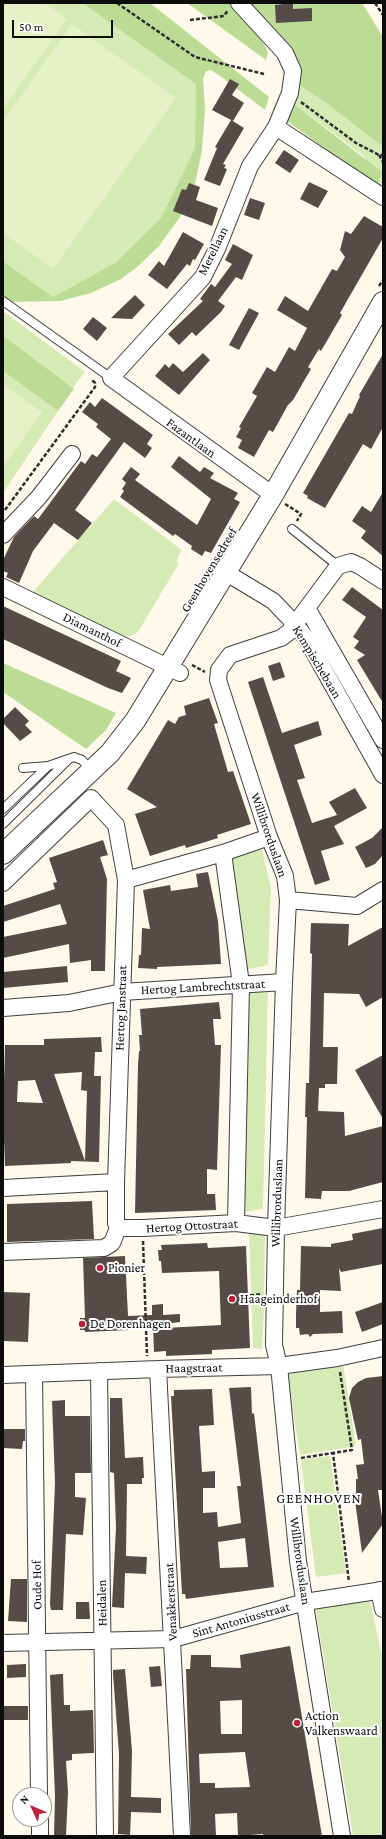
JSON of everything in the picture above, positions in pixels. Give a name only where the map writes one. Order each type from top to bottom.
[{"type":"street","name":"Merellaan","points":[[111,378],[203,277],[217,249],[250,166],[276,127],[290,93],[293,71],[285,53],[235,5]]},
{"type":"street","points":[[276,127],[383,197]]},
{"type":"street","name":"Geenhovensedreef","points":[[3,854],[110,753],[178,667],[225,572],[277,498],[381,294]]},
{"type":"street","name":"Fazantlaan","points":[[111,378],[277,498]]},
{"type":"street","points":[[3,535],[39,497],[72,454]]},
{"type":"street","points":[[218,680],[219,670],[230,655],[281,638],[289,632],[338,566],[351,562],[383,581]]},
{"type":"street","name":"Kempischebaan","points":[[225,572],[273,601],[306,638],[383,775]]},
{"type":"street","name":"Diamanthof","points":[[3,587],[178,667]]},
{"type":"street","points":[[307,608],[383,740]]},
{"type":"street","name":"Willibrorduslaan","points":[[218,680],[269,837],[285,876],[288,900],[276,1228],[274,1345],[280,1366],[298,1561],[342,1836]]},
{"type":"street","name":"Hertog Janstraat","points":[[3,883],[91,798],[116,826],[126,880],[116,1182],[116,1223],[118,1228]]},
{"type":"street","points":[[126,880],[223,853],[269,837]]},
{"type":"street","points":[[223,853],[241,984],[236,1223]]},
{"type":"street","points":[[288,900],[357,906],[383,890]]},
{"type":"street","name":"Hertog Lambrechtstraat","points":[[3,1008],[69,1003],[122,992],[284,982]]},
{"type":"street","points":[[3,1188],[116,1182]]},
{"type":"street","name":"Hertog Ottostraat","points":[[118,1228],[236,1223],[276,1228],[383,1209]]},
{"type":"street","points":[[3,1252],[104,1248],[112,1244],[118,1228]]},
{"type":"street","name":"Haagstraat","points":[[3,1375],[280,1366],[338,1358],[383,1348]]},
{"type":"street","name":"Venakkerstraat","points":[[153,1369],[173,1639],[182,1836]]},
{"type":"street","name":"Heidalen","points":[[100,1371],[105,1836]]},
{"type":"street","name":"Oude Hof","points":[[34,1374],[40,1787]]},
{"type":"street","points":[[381,1590],[383,1609]]},
{"type":"street","name":"Sint Antoniusstraat","points":[[3,1643],[173,1639],[305,1602],[381,1590]]},
{"type":"lane","points":[[3,301],[111,378]]},
{"type":"lane","points":[[292,529],[338,566]]},
{"type":"lane","points":[[23,768],[48,766],[74,757],[82,760],[91,771]]},
{"type":"lane","points":[[3,824],[70,758]]},
{"type":"lane","points":[[3,809],[48,766]]},
{"type":"path","points":[[117,3],[195,57],[264,74]]},
{"type":"path","points":[[375,3],[383,15]]},
{"type":"path","points":[[190,20],[224,16],[235,5]]},
{"type":"path","points":[[290,93],[356,143],[379,155],[383,155]]},
{"type":"path","points":[[379,155],[383,162]]},
{"type":"path","points":[[381,294],[383,280]]},
{"type":"path","points":[[3,513],[95,387],[95,383],[87,375]]},
{"type":"path","points":[[277,498],[301,514],[292,529]]},
{"type":"path","points":[[178,667],[218,680]]},
{"type":"path","points":[[143,1228],[153,1369]]},
{"type":"path","points":[[288,1459],[352,1450],[338,1358]]},
{"type":"path","points":[[332,1453],[350,1595]]},
{"type":"green space","points":[[3,3],[82,3],[196,84],[195,148],[161,218],[115,263],[53,297],[3,261]]},
{"type":"green space","points":[[3,3],[44,3],[67,19],[3,109]]},
{"type":"green space","points":[[82,3],[150,3],[269,97],[265,110],[211,70],[206,71],[203,79],[205,109],[202,150],[194,189],[180,217],[159,246],[136,268],[121,279],[91,293],[60,301],[10,302],[3,297],[3,261],[53,297],[115,263],[161,218],[195,148],[196,84]]},
{"type":"green space","points":[[187,3],[229,3],[259,35],[268,52],[266,60]]},
{"type":"green space","points":[[247,3],[362,3],[383,37],[383,147],[325,102],[296,83]]},
{"type":"green space","points":[[72,24],[176,98],[53,269],[3,233],[3,121]]},
{"type":"green space","points":[[296,83],[325,102],[383,147],[383,190],[377,186],[365,157],[290,101]]},
{"type":"green space","points":[[290,101],[382,172],[377,186],[280,116]]},
{"type":"green space","points":[[3,311],[85,372],[59,405],[3,363]]},
{"type":"green space","points":[[3,336],[74,389],[58,411],[3,371]]},
{"type":"green space","points":[[3,371],[58,411],[3,493]]},
{"type":"green space","points":[[3,384],[42,412],[3,467]]},
{"type":"green space","points":[[114,499],[182,550],[177,559],[178,565],[138,632],[131,636],[124,636],[32,593]]},
{"type":"green space","points":[[3,663],[116,713],[106,730],[86,749],[3,692]]},
{"type":"green space","points":[[261,847],[271,888],[268,965],[245,970],[231,858]]},
{"type":"green space","points":[[268,988],[263,1209],[243,1212],[249,989]]},
{"type":"green space","points":[[265,1228],[262,1349],[253,1348],[249,1232]]},
{"type":"green space","points":[[343,1364],[356,1446],[300,1455],[287,1374]]},
{"type":"green space","points":[[330,1456],[346,1573],[316,1577],[301,1460]]},
{"type":"green space","points":[[369,1596],[383,1660],[383,1836],[353,1836],[315,1605]]},
{"type":"building","points":[[293,3],[293,9],[312,8],[312,21],[276,23],[275,5]]},
{"type":"building","points":[[230,79],[239,84],[232,95],[244,103],[233,121],[212,110]]},
{"type":"building","points":[[231,120],[244,128],[223,164],[226,165],[224,168],[227,169],[220,186],[204,180],[217,148],[215,147]]},
{"type":"building","points":[[284,150],[299,160],[290,173],[275,163]]},
{"type":"building","points":[[309,182],[328,191],[318,208],[300,199]]},
{"type":"building","points":[[189,183],[200,187],[196,200],[218,208],[212,226],[173,211],[182,189],[186,190]]},
{"type":"building","points":[[250,198],[265,203],[259,220],[244,215]]},
{"type":"building","points":[[364,216],[383,227],[383,238],[340,313],[342,315],[321,351],[319,349],[308,367],[311,369],[293,400],[288,405],[273,432],[269,430],[254,457],[238,448],[242,440],[236,437],[241,428],[239,427],[257,396],[252,393],[267,367],[275,372],[289,347],[295,351],[307,328],[277,310],[285,296],[308,311],[332,269],[337,271],[345,257],[340,250],[345,231],[351,234]]},
{"type":"building","points":[[183,232],[204,244],[195,260],[193,259],[190,266],[187,264],[167,289],[148,275],[159,261],[164,266]]},
{"type":"building","points":[[233,244],[253,255],[242,280],[236,277],[218,301],[225,306],[221,312],[196,336],[192,332],[179,345],[168,334],[203,301],[200,299],[211,284],[215,287],[232,264],[225,260]]},
{"type":"building","points":[[135,295],[145,305],[132,319],[111,318]]},
{"type":"building","points":[[249,308],[259,313],[239,350],[229,345]]},
{"type":"building","points":[[93,317],[107,328],[97,341],[83,329]]},
{"type":"building","points":[[203,353],[210,360],[179,395],[155,376],[165,364],[169,368],[173,363],[183,372]]},
{"type":"building","points":[[383,354],[383,427],[371,449],[363,444],[325,508],[307,498],[308,496],[303,493],[349,413],[352,414],[360,396],[359,395]]},
{"type":"building","points":[[102,398],[153,435],[147,444],[152,448],[145,458],[124,442],[75,510],[92,523],[78,540],[54,523],[33,551],[19,583],[6,577],[8,573],[3,571],[3,560],[14,537],[34,516],[38,519],[81,461],[85,464],[92,454],[97,457],[111,439],[96,427],[98,424],[82,412],[90,402],[95,407]]},
{"type":"building","points":[[179,456],[200,472],[204,467],[214,473],[210,478],[238,493],[234,499],[240,502],[211,553],[205,551],[202,556],[191,549],[192,546],[175,534],[173,536],[120,497],[124,491],[122,489],[126,483],[122,479],[131,467],[140,474],[135,480],[197,525],[211,499],[171,467]]},
{"type":"building","points":[[383,492],[383,556],[361,538],[366,531],[352,521],[362,506],[371,512]]},
{"type":"building","points":[[352,587],[383,610],[383,703],[357,660],[365,655],[354,648],[359,641],[353,637],[366,617],[342,600]]},
{"type":"building","points":[[3,606],[121,661],[116,671],[131,678],[122,693],[108,688],[3,639]]},
{"type":"building","points":[[280,662],[285,677],[273,681],[268,666]]},
{"type":"building","points":[[263,677],[282,733],[318,721],[322,735],[294,745],[305,778],[297,780],[312,823],[337,815],[329,802],[355,788],[367,808],[334,826],[344,844],[321,851],[330,880],[315,885],[248,682]]},
{"type":"building","points":[[209,698],[218,723],[214,724],[228,772],[233,771],[251,824],[217,835],[218,838],[186,848],[185,845],[150,856],[135,814],[157,807],[127,789],[168,720],[175,724],[179,717],[186,715],[184,706]]},
{"type":"building","points":[[15,707],[29,721],[25,725],[32,732],[20,741],[3,723],[3,719]]},
{"type":"building","points":[[383,827],[383,855],[375,864],[366,868],[355,847],[372,838]]},
{"type":"building","points":[[103,840],[108,855],[100,857],[107,879],[105,971],[91,971],[91,960],[70,963],[69,944],[3,958],[3,937],[67,924],[60,904],[3,922],[3,906],[55,889],[53,883],[57,882],[49,858]]},
{"type":"building","points":[[208,872],[218,921],[221,964],[157,967],[157,969],[138,968],[139,955],[141,955],[142,928],[150,929],[143,890],[170,885],[171,891],[198,887],[196,874]]},
{"type":"building","points":[[311,923],[349,924],[348,946],[383,927],[383,997],[366,1007],[359,994],[324,993],[323,1047],[338,1047],[337,1084],[325,1084],[325,1088],[319,1088],[318,1111],[344,1112],[345,1136],[383,1126],[383,1182],[349,1191],[322,1191],[321,1199],[305,1198],[307,1117],[305,1117],[306,1083],[309,1083],[312,954],[310,953]]},
{"type":"building","points":[[67,966],[68,982],[3,988],[3,972]]},
{"type":"building","points":[[219,1002],[221,1019],[213,1019],[215,1045],[221,1045],[217,1170],[207,1169],[207,1194],[215,1194],[216,1210],[135,1213],[138,1064],[140,1051],[139,1035],[142,1035],[140,1009]]},
{"type":"building","points":[[101,1037],[102,1052],[95,1052],[94,1076],[101,1076],[99,1162],[71,1161],[71,1163],[5,1166],[3,1116],[5,1045],[44,1045],[44,1039]],"holes":[[[82,1072],[81,1090],[87,1091],[85,1161],[54,1074]],[[35,1080],[43,1103],[17,1102],[18,1081]]]},
{"type":"building","points":[[383,1055],[383,1119],[355,1070]]},
{"type":"building","points":[[92,1201],[94,1239],[7,1242],[7,1204]]},
{"type":"building","points":[[383,1228],[383,1264],[341,1272],[339,1268],[341,1291],[320,1290],[320,1312],[342,1311],[343,1333],[313,1334],[310,1337],[308,1334],[300,1335],[299,1328],[296,1328],[296,1315],[297,1290],[300,1290],[301,1246],[331,1247],[331,1244],[353,1240],[352,1234]]},
{"type":"building","name":"Haageinderhof","points":[[207,1243],[208,1248],[246,1246],[250,1348],[212,1350],[212,1354],[166,1356],[166,1351],[154,1352],[153,1326],[129,1330],[85,1332],[85,1330],[80,1330],[80,1318],[85,1318],[83,1258],[125,1256],[128,1316],[152,1315],[152,1305],[163,1304],[163,1315],[180,1314],[180,1322],[164,1324],[164,1328],[221,1325],[219,1271],[162,1273],[161,1261],[159,1261],[158,1250],[162,1250],[161,1245]]},
{"type":"building","points":[[3,1292],[30,1293],[28,1342],[3,1341]]},
{"type":"building","points":[[383,1302],[383,1324],[362,1332],[355,1312]]},
{"type":"building","points":[[383,1376],[383,1490],[378,1490],[383,1524],[362,1553],[354,1493],[356,1493],[356,1479],[358,1479],[356,1465],[364,1464],[361,1439],[358,1440],[349,1398],[352,1388],[358,1382],[366,1378]]},
{"type":"building","points":[[251,1387],[252,1414],[254,1413],[274,1587],[186,1599],[185,1594],[182,1594],[171,1396],[174,1396],[174,1390],[212,1389],[214,1425],[199,1426],[202,1472],[215,1471],[215,1488],[203,1488],[203,1513],[217,1512],[218,1527],[241,1523],[237,1486],[241,1486],[229,1388]],"holes":[[[245,1538],[248,1567],[220,1568],[218,1542]]]},
{"type":"building","points":[[110,1398],[122,1398],[125,1458],[143,1457],[144,1478],[142,1478],[142,1484],[127,1484],[126,1556],[147,1557],[146,1574],[125,1573],[124,1608],[112,1607],[116,1527],[114,1473],[110,1472]]},
{"type":"building","points":[[65,1400],[65,1416],[90,1416],[91,1473],[75,1473],[75,1497],[86,1498],[83,1535],[66,1534],[63,1610],[51,1610],[55,1483],[52,1401]]},
{"type":"building","points":[[3,1429],[25,1429],[25,1441],[23,1441],[22,1449],[3,1448]]},
{"type":"building","points":[[11,1579],[27,1579],[27,1622],[8,1621]]},
{"type":"building","points":[[76,1602],[89,1602],[90,1619],[76,1619]]},
{"type":"building","points":[[290,1646],[322,1836],[263,1836],[263,1834],[238,1836],[237,1813],[215,1814],[216,1836],[191,1836],[186,1669],[190,1669],[191,1655],[211,1655],[211,1667],[241,1668],[240,1655]],"holes":[[[242,1700],[242,1734],[221,1734],[220,1701]],[[245,1752],[250,1787],[215,1788],[215,1783],[200,1783],[199,1754]]]},
{"type":"building","points":[[26,1664],[26,1677],[7,1678],[7,1665]]},
{"type":"building","points":[[160,1666],[162,1686],[151,1687],[149,1667]]},
{"type":"building","points":[[125,1669],[132,1751],[131,1797],[161,1798],[161,1813],[131,1812],[130,1835],[118,1834],[119,1754],[113,1674],[113,1670]]},
{"type":"building","points":[[63,1674],[64,1705],[70,1705],[70,1711],[93,1710],[94,1753],[72,1754],[72,1760],[66,1761],[68,1792],[66,1836],[54,1836],[55,1796],[50,1675]]},
{"type":"building","points":[[3,1706],[28,1706],[28,1720],[3,1720]]},
{"type":"place","name":"Pionier","points":[[100,1268]]},
{"type":"place","name":"Haageinderhof","points":[[232,1299]]},
{"type":"place","name":"De Dorenhagen","points":[[82,1324]]},
{"type":"place","name":"Action Valkenswaard","points":[[297,1723]]},
{"type":"district","name":"GEENHOVEN","points":[[319,1499]]}]
